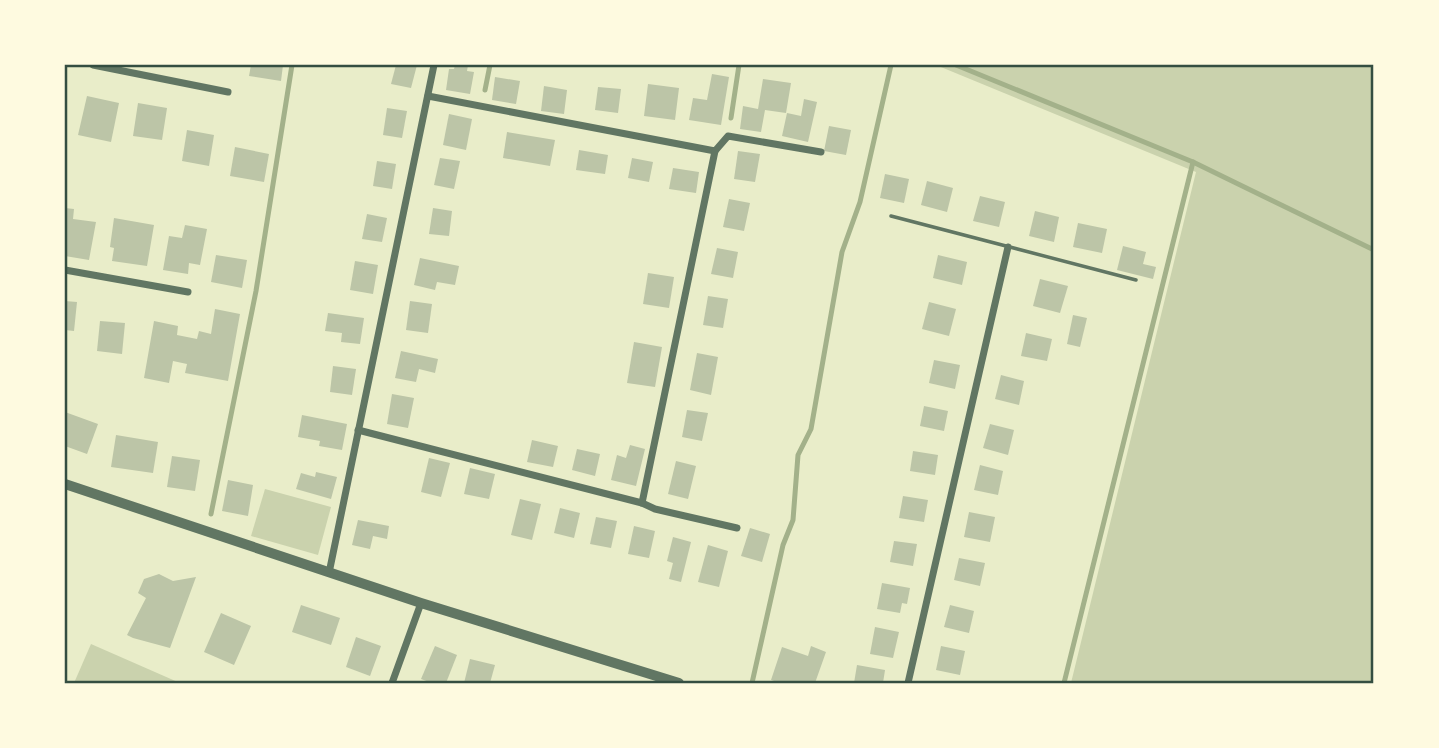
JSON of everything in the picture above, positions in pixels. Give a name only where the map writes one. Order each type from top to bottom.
[{"type":"street","points":[[93,65],[228,92]]},
{"type":"street","points":[[329,573],[434,65]]},
{"type":"street","points":[[428,96],[715,151]]},
{"type":"street","points":[[642,503],[715,151],[728,136],[821,152]]},
{"type":"street","points":[[908,683],[1008,247]]},
{"type":"street","points":[[65,270],[188,292]]},
{"type":"street","points":[[358,430],[642,503],[655,509],[737,528]]},
{"type":"street","points":[[65,484],[421,603],[679,683]]},
{"type":"street","points":[[392,683],[421,603]]},
{"type":"lane","points":[[891,216],[1136,280]]},
{"type":"green space","points":[[936,65],[1374,65],[1374,683],[1071,683],[1196,172]]},
{"type":"green space","points":[[265,489],[331,507],[318,555],[251,536]]},
{"type":"green space","points":[[91,644],[180,683],[74,683]]},
{"type":"building","points":[[251,65],[283,65],[281,81],[249,76]]},
{"type":"building","points":[[396,65],[417,65],[411,88],[391,84]]},
{"type":"building","points":[[455,65],[468,65],[467,71],[474,72],[470,94],[446,90],[449,69],[454,69]]},
{"type":"building","points":[[712,74],[729,77],[721,125],[689,120],[693,98],[707,100]]},
{"type":"building","points":[[495,77],[520,81],[516,104],[492,100]]},
{"type":"building","points":[[763,79],[791,83],[786,113],[765,110],[761,132],[740,129],[743,106],[758,109]]},
{"type":"building","points":[[648,84],[679,88],[675,120],[644,116]]},
{"type":"building","points":[[544,86],[567,90],[564,114],[541,111]]},
{"type":"building","points":[[598,87],[621,89],[618,113],[595,110]]},
{"type":"building","points":[[87,96],[119,103],[111,142],[78,135]]},
{"type":"building","points":[[804,99],[817,102],[808,142],[782,136],[787,113],[801,116]]},
{"type":"building","points":[[138,103],[167,108],[162,140],[133,136]]},
{"type":"building","points":[[387,108],[407,111],[402,138],[383,135]]},
{"type":"building","points":[[449,114],[472,119],[466,150],[443,145]]},
{"type":"building","points":[[829,126],[851,130],[846,155],[824,151]]},
{"type":"building","points":[[187,130],[214,135],[209,166],[182,161]]},
{"type":"building","points":[[507,132],[555,140],[550,166],[503,158]]},
{"type":"building","points":[[235,147],[269,154],[264,182],[230,176]]},
{"type":"building","points":[[579,150],[608,155],[605,174],[576,170]]},
{"type":"building","points":[[738,151],[760,154],[755,182],[734,179]]},
{"type":"building","points":[[440,158],[460,161],[454,189],[434,185]]},
{"type":"building","points":[[632,158],[653,162],[649,182],[628,178]]},
{"type":"building","points":[[377,161],[396,164],[392,189],[373,186]]},
{"type":"building","points":[[673,168],[699,172],[696,193],[669,189]]},
{"type":"building","points":[[885,174],[909,179],[904,203],[880,198]]},
{"type":"building","points":[[927,181],[953,188],[947,212],[921,205]]},
{"type":"building","points":[[980,196],[1005,202],[999,227],[973,221]]},
{"type":"building","points":[[729,199],[750,203],[744,231],[723,227]]},
{"type":"building","points":[[65,208],[74,209],[73,219],[96,222],[89,260],[65,256]]},
{"type":"building","points":[[433,208],[452,211],[449,236],[429,234]]},
{"type":"building","points":[[1035,211],[1059,217],[1054,242],[1029,236]]},
{"type":"building","points":[[367,214],[387,218],[382,242],[362,239]]},
{"type":"building","points":[[114,218],[154,225],[147,266],[112,261],[114,248],[110,247]]},
{"type":"building","points":[[1078,223],[1107,229],[1102,253],[1073,247]]},
{"type":"building","points":[[185,225],[207,229],[200,265],[189,263],[188,274],[163,270],[169,236],[182,238]]},
{"type":"building","points":[[1123,246],[1146,252],[1143,264],[1156,267],[1153,279],[1117,270]]},
{"type":"building","points":[[717,248],[738,252],[733,278],[711,274]]},
{"type":"building","points":[[216,255],[247,260],[242,288],[211,282]]},
{"type":"building","points":[[938,255],[967,262],[962,285],[933,278]]},
{"type":"building","points":[[420,258],[459,266],[455,285],[437,282],[435,290],[414,285]]},
{"type":"building","points":[[355,261],[378,265],[373,294],[350,290]]},
{"type":"building","points":[[648,273],[674,277],[669,308],[643,304]]},
{"type":"building","points":[[1040,279],[1068,286],[1060,313],[1033,306]]},
{"type":"building","points":[[708,296],[728,299],[723,328],[703,325]]},
{"type":"building","points":[[65,301],[77,302],[74,331],[65,330]]},
{"type":"building","points":[[410,301],[432,304],[428,333],[406,330]]},
{"type":"building","points":[[929,302],[956,309],[949,336],[922,329]]},
{"type":"building","points":[[215,309],[240,314],[228,381],[185,373],[187,364],[173,361],[169,383],[144,378],[154,321],[178,326],[177,335],[197,339],[199,331],[211,334]]},
{"type":"building","points":[[328,313],[364,318],[360,344],[341,342],[342,333],[325,331]]},
{"type":"building","points":[[1073,315],[1087,318],[1080,347],[1067,344]]},
{"type":"building","points":[[100,321],[125,323],[122,354],[97,351]]},
{"type":"building","points":[[1026,333],[1052,339],[1047,361],[1021,356]]},
{"type":"building","points":[[634,342],[662,347],[655,387],[627,383]]},
{"type":"building","points":[[401,351],[438,359],[435,373],[419,369],[416,382],[395,378]]},
{"type":"building","points":[[697,353],[718,357],[711,395],[690,390]]},
{"type":"building","points":[[934,360],[960,365],[955,389],[929,383]]},
{"type":"building","points":[[333,366],[356,369],[352,395],[330,392]]},
{"type":"building","points":[[1001,375],[1024,381],[1019,405],[995,399]]},
{"type":"building","points":[[392,394],[414,398],[408,428],[387,424]]},
{"type":"building","points":[[924,406],[948,411],[944,431],[920,426]]},
{"type":"building","points":[[687,410],[708,413],[702,441],[682,437]]},
{"type":"building","points":[[65,412],[98,424],[87,454],[65,446]]},
{"type":"building","points":[[302,415],[347,424],[342,450],[319,446],[320,441],[298,437]]},
{"type":"building","points":[[990,424],[1014,430],[1008,455],[983,448]]},
{"type":"building","points":[[116,435],[158,442],[153,473],[111,467]]},
{"type":"building","points":[[532,440],[558,446],[553,467],[527,462]]},
{"type":"building","points":[[630,445],[645,449],[636,486],[611,480],[617,455],[626,458]]},
{"type":"building","points":[[577,449],[600,454],[595,476],[572,470]]},
{"type":"building","points":[[913,451],[938,455],[935,475],[910,471]]},
{"type":"building","points":[[172,456],[200,460],[195,491],[167,487]]},
{"type":"building","points":[[429,458],[450,463],[441,497],[421,492]]},
{"type":"building","points":[[676,461],[696,466],[688,499],[668,494]]},
{"type":"building","points":[[980,465],[1003,471],[998,495],[974,490]]},
{"type":"building","points":[[470,468],[495,474],[489,499],[464,494]]},
{"type":"building","points":[[316,472],[337,477],[331,499],[296,489],[301,473],[315,477]]},
{"type":"building","points":[[228,480],[253,485],[248,516],[222,511]]},
{"type":"building","points":[[903,496],[928,500],[924,522],[899,518]]},
{"type":"building","points":[[520,499],[541,504],[532,540],[511,535]]},
{"type":"building","points":[[560,508],[580,513],[574,538],[554,533]]},
{"type":"building","points":[[969,512],[995,517],[990,542],[964,537]]},
{"type":"building","points":[[596,517],[617,521],[611,548],[590,544]]},
{"type":"building","points":[[358,520],[389,526],[387,539],[373,536],[370,549],[352,545]]},
{"type":"building","points":[[634,526],[655,531],[649,558],[628,554]]},
{"type":"building","points":[[750,528],[770,534],[762,562],[741,556]]},
{"type":"building","points":[[673,537],[691,542],[681,582],[669,579],[673,563],[667,561]]},
{"type":"building","points":[[894,541],[917,544],[913,566],[890,562]]},
{"type":"building","points":[[708,545],[728,551],[719,587],[698,582]]},
{"type":"building","points":[[959,558],[985,563],[980,586],[954,580]]},
{"type":"building","points":[[159,574],[173,581],[196,577],[170,648],[127,635],[146,598],[138,593],[144,579]]},
{"type":"building","points":[[882,583],[910,588],[907,604],[902,603],[900,613],[877,609]]},
{"type":"building","points":[[301,605],[340,618],[331,645],[292,632]]},
{"type":"building","points":[[950,605],[974,611],[969,633],[944,627]]},
{"type":"building","points":[[221,613],[251,626],[234,665],[204,652]]},
{"type":"building","points":[[875,627],[899,632],[893,658],[870,654]]},
{"type":"building","points":[[356,637],[381,646],[370,676],[346,667]]},
{"type":"building","points":[[435,646],[457,655],[446,683],[432,683],[421,679]]},
{"type":"building","points":[[811,646],[826,652],[815,683],[780,683],[771,680],[782,647],[808,656]]},
{"type":"building","points":[[941,646],[965,651],[960,675],[936,670]]},
{"type":"building","points":[[470,659],[495,665],[490,683],[464,683]]},
{"type":"building","points":[[857,665],[885,670],[883,683],[854,683]]},
{"type":"waterway","points":[[211,514],[256,291],[292,65]]},
{"type":"waterway","points":[[485,90],[490,65]]},
{"type":"waterway","points":[[731,118],[739,65]]},
{"type":"waterway","points":[[752,683],[783,545],[793,520],[798,455],[811,429],[842,252],[860,202],[891,65]]},
{"type":"waterway","points":[[956,65],[1193,162],[1374,250]]},
{"type":"waterway","points":[[1064,683],[1193,162]]}]
